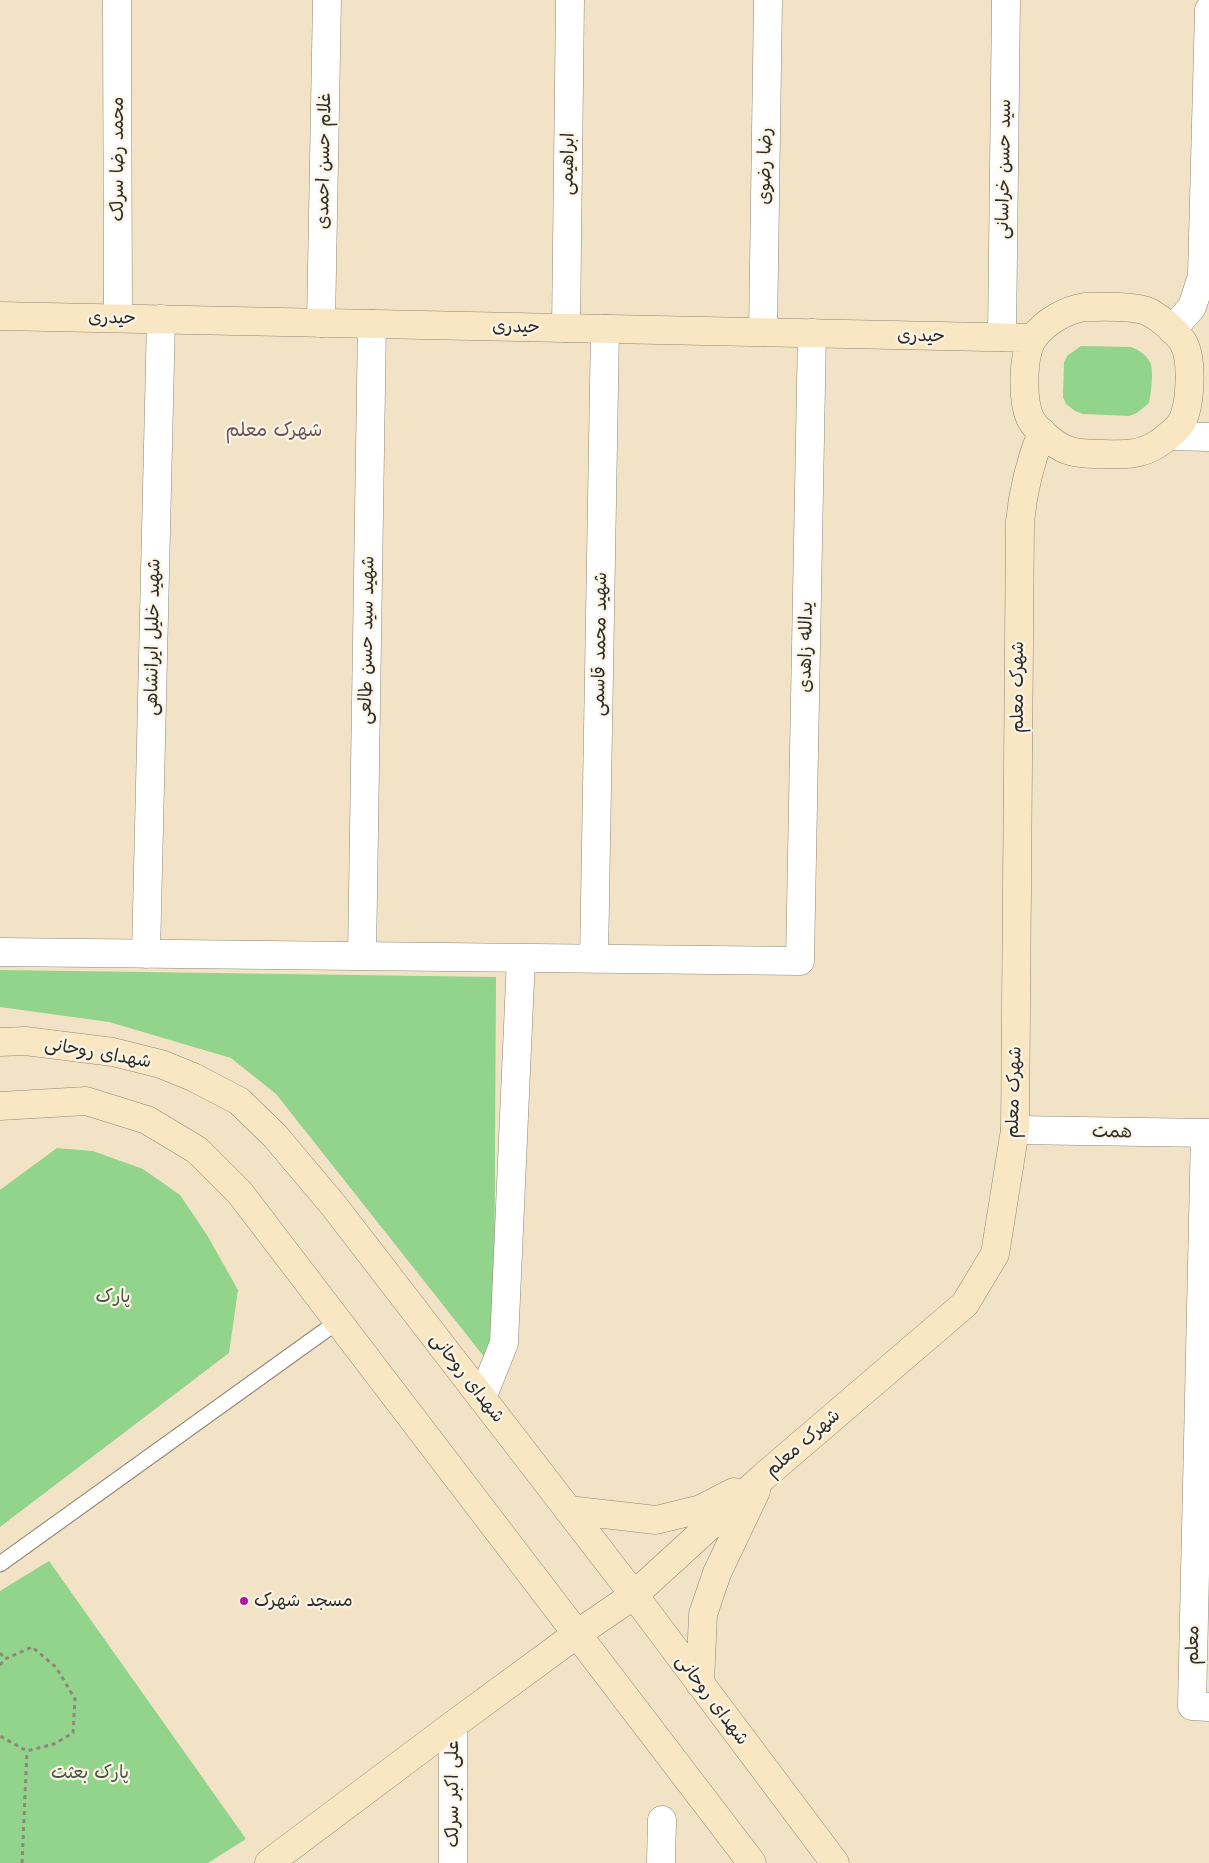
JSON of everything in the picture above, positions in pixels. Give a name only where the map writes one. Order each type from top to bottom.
[{"type":"street","name":"محمد رضا سرلک","points":[[117,0],[118,318]]},
{"type":"street","name":"غلام حسن احمدی","points":[[321,323],[327,0]]},
{"type":"street","name":"ابراهیمی","points":[[566,328],[570,0]]},
{"type":"street","name":"رضا رضوی","points":[[763,332],[768,0]]},
{"type":"street","name":"سید حسن خراسانی","points":[[1002,337],[1006,0]]},
{"type":"street","points":[[1172,330],[1192,307],[1202,276],[1209,10]]},
{"type":"street","points":[[1085,307],[1120,308],[1147,312],[1172,330],[1183,342],[1189,360],[1187,406],[1181,424],[1169,436],[1144,452],[1116,454],[1081,453],[1066,450],[1042,432],[1030,419],[1025,401],[1026,356],[1033,338],[1058,316],[1070,310],[1085,307]]},
{"type":"street","name":"حیدری","points":[[0,316],[1033,338]]},
{"type":"street","name":"شهید خلیل ایرانشاهی","points":[[146,954],[160,320]]},
{"type":"street","name":"شهید سید حسن طالعی","points":[[362,956],[372,324]]},
{"type":"street","name":"شهید محمد قاسمی","points":[[594,959],[605,329]]},
{"type":"street","name":"یدالله زاهدی","points":[[594,959],[800,961],[812,333]]},
{"type":"street","name":"شهرک معلم","points":[[269,1863],[453,1725],[577,1634],[634,1595],[762,1478],[965,1304],[996,1254],[1015,1130],[1020,522],[1023,490],[1042,432]]},
{"type":"street","points":[[1169,436],[1209,436]]},
{"type":"street","points":[[0,952],[594,959]]},
{"type":"street","points":[[482,1398],[504,1342],[521,958]]},
{"type":"street","name":"شهدای روحانی","points":[[0,1042],[25,1041],[113,1052],[152,1062],[193,1077],[239,1101],[275,1136],[334,1206],[634,1595],[835,1863]]},
{"type":"street","points":[[0,1106],[86,1101],[147,1120],[197,1150],[240,1193],[752,1863]]},
{"type":"street","name":"همت","points":[[1015,1130],[1207,1133]]},
{"type":"street","name":"معلم","points":[[1200,1707],[1207,1133]]},
{"type":"street","points":[[568,1510],[656,1520],[701,1509],[762,1478]]},
{"type":"street","points":[[700,1684],[703,1614],[717,1574],[762,1478]]},
{"type":"street","name":"علی اکبر سرلک","points":[[453,1725],[453,1863]]},
{"type":"street","points":[[661,1863],[662,1820]]},
{"type":"lane","points":[[0,1564],[337,1322]]},
{"type":"path","points":[[0,1665],[5,1659],[32,1647],[56,1668],[75,1699],[73,1733],[54,1744],[27,1751],[0,1736]]},
{"type":"path","points":[[0,1653],[5,1659]]},
{"type":"path","points":[[22,1863],[27,1751]]},
{"type":"green space","points":[[1081,346],[1131,347],[1149,359],[1152,370],[1149,403],[1137,413],[1129,416],[1083,414],[1066,404],[1063,397],[1064,362],[1068,355]]},
{"type":"green space","points":[[0,970],[496,977],[494,1331],[485,1358],[276,1094],[231,1058],[109,1022],[0,1007]]},
{"type":"green space","name":"پارک","points":[[57,1148],[93,1151],[143,1169],[180,1195],[207,1235],[238,1290],[229,1353],[0,1527],[0,1190]]},
{"type":"green space","name":"پارک بعثت","points":[[49,1561],[246,1839],[208,1863],[0,1863],[0,1591]]},
{"type":"place","name":"مسجد شهرک","points":[[244,1601]]},
{"type":"district","name":"شهرک معلم","points":[[274,431]]}]
